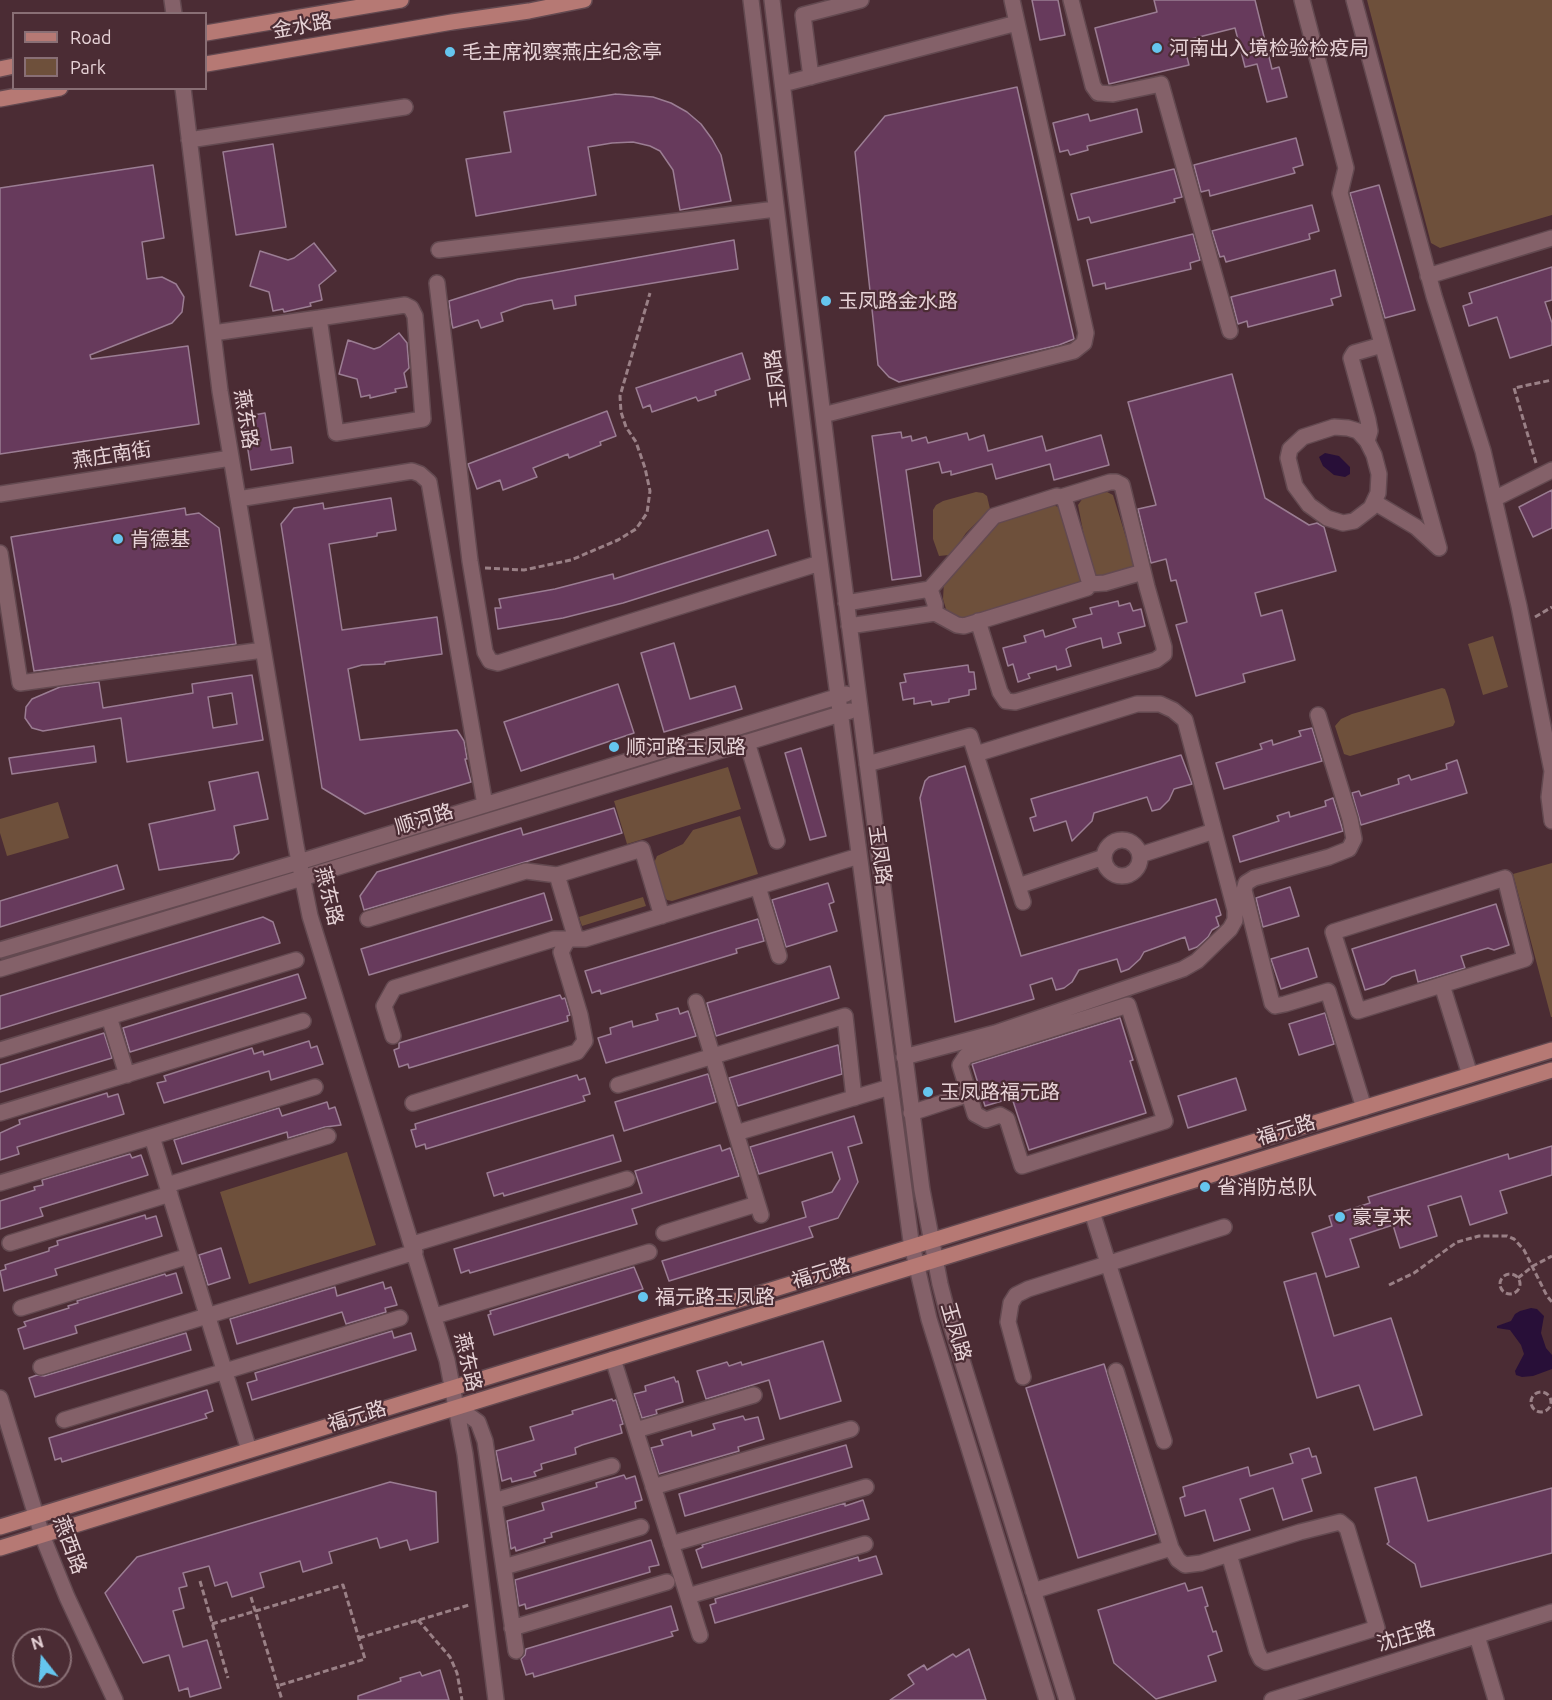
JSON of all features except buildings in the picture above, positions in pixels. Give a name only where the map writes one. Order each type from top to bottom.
[{"type":"main road","name":"金水路","points":[[207,33],[401,0]]},
{"type":"main road","name":"金水路","points":[[207,64],[584,0]]},
{"type":"main road","points":[[0,99],[49,90]]},
{"type":"main road","name":"福元路","points":[[0,1527],[1552,1050]]},
{"type":"main road","name":"福元路","points":[[0,1548],[1552,1070]]},
{"type":"street","name":"玉凤路","points":[[751,0],[820,563],[912,1246],[929,1319],[1047,1700]]},
{"type":"street","name":"玉凤路","points":[[772,0],[857,691],[920,1178],[931,1241],[948,1315],[1067,1700]]},
{"type":"street","points":[[810,77],[803,15],[861,0]]},
{"type":"street","points":[[823,416],[1074,351],[1084,343],[1086,333],[1011,0]]},
{"type":"street","points":[[1071,0],[1093,86],[1098,93],[1113,94],[1161,84],[1230,331]]},
{"type":"street","points":[[1302,0],[1346,168],[1340,193],[1439,548],[1416,527],[1374,502]]},
{"type":"street","points":[[1354,0],[1428,276],[1483,451],[1519,606],[1552,771],[1549,797],[1552,821]]},
{"type":"street","points":[[783,84],[1017,23]]},
{"type":"street","name":"燕东路","points":[[183,90],[231,458],[302,878],[310,916],[435,1316],[453,1388],[465,1454],[496,1700]]},
{"type":"street","points":[[189,140],[405,107]]},
{"type":"street","points":[[439,250],[776,208]]},
{"type":"street","points":[[1428,276],[1552,238]]},
{"type":"street","points":[[437,283],[470,561],[485,652],[490,661],[498,663],[820,563]]},
{"type":"street","points":[[213,333],[405,305],[411,308],[415,316],[423,419],[336,433],[319,318]]},
{"type":"street","points":[[1367,441],[1370,431],[1368,420],[1351,358],[1354,353],[1382,345]]},
{"type":"street","points":[[1334,427],[1358,431],[1367,441],[1379,474],[1378,493],[1371,508],[1354,520],[1343,523],[1327,518],[1309,505],[1295,486],[1288,467],[1287,458],[1290,448],[1303,437],[1334,427]]},
{"type":"street","name":"燕庄南街","points":[[0,494],[231,458]]},
{"type":"street","points":[[238,499],[412,471],[420,474],[429,482],[485,805]]},
{"type":"street","points":[[1494,499],[1546,473]]},
{"type":"street","points":[[846,603],[930,589],[994,516],[1110,482],[1122,485],[1164,646],[1164,654],[1156,660],[1015,702],[1006,700],[1000,692],[978,621]]},
{"type":"street","points":[[1061,496],[1065,501],[1090,584]]},
{"type":"street","points":[[0,553],[20,683],[263,650]]},
{"type":"street","points":[[849,627],[935,613],[957,625],[964,626],[1087,588],[1090,584],[1105,583],[1143,572]]},
{"type":"street","points":[[930,589],[935,604],[935,613]]},
{"type":"street","name":"顺河路","points":[[0,950],[299,862],[857,691]]},
{"type":"street","points":[[904,1057],[995,1033],[1183,969],[1197,961],[1230,929],[1234,920],[1235,910],[1185,720],[1168,707],[1149,703],[1137,704],[976,754]]},
{"type":"street","name":"顺河路","points":[[0,969],[860,708]]},
{"type":"street","points":[[1318,714],[1354,839],[1349,849],[1329,857],[1254,878],[1246,883],[1244,890],[1272,1003],[1275,1006],[1285,1005],[1328,991],[1364,1108]]},
{"type":"street","points":[[867,764],[970,736],[1023,902]]},
{"type":"street","points":[[747,742],[777,841]]},
{"type":"street","points":[[1140,855],[1214,831]]},
{"type":"street","points":[[1121,840],[1136,846],[1140,855],[1136,870],[1123,876],[1110,872],[1106,867],[1104,857],[1106,848],[1121,840]]},
{"type":"street","points":[[368,919],[526,871],[557,875],[642,849],[662,916]]},
{"type":"street","points":[[393,1036],[384,1006],[394,988],[554,939],[585,939],[859,856]]},
{"type":"street","points":[[1018,886],[1104,857]]},
{"type":"street","points":[[557,875],[572,939]]},
{"type":"street","points":[[1505,879],[1525,959],[1442,985],[1358,1011],[1333,932],[1505,879]]},
{"type":"street","points":[[758,887],[779,956]]},
{"type":"street","points":[[413,1103],[577,1052],[585,1041],[580,1015],[561,952],[572,939]]},
{"type":"street","points":[[0,1050],[296,960]]},
{"type":"street","points":[[1442,985],[1470,1075]]},
{"type":"street","points":[[664,1233],[759,1210],[696,1002]]},
{"type":"street","points":[[1128,1005],[1165,1121],[1022,1166],[1007,1119],[1000,1115],[986,1120],[975,1114],[969,1094],[960,1065],[966,1056],[1128,1005]]},
{"type":"street","points":[[618,1084],[845,1016],[854,1098]]},
{"type":"street","points":[[109,1017],[127,1075]]},
{"type":"street","points":[[0,1113],[303,1021]]},
{"type":"street","points":[[0,1183],[315,1087]]},
{"type":"street","points":[[736,1133],[890,1087]]},
{"type":"street","points":[[911,1113],[969,1094]]},
{"type":"street","points":[[10,1243],[328,1136]]},
{"type":"street","points":[[153,1137],[249,1450]]},
{"type":"street","points":[[41,1366],[207,1316],[627,1179]]},
{"type":"street","points":[[1092,1212],[1164,1441]]},
{"type":"street","points":[[1023,1377],[1008,1322],[1011,1303],[1016,1295],[1028,1289],[1224,1227]]},
{"type":"street","points":[[435,1316],[649,1252]]},
{"type":"street","points":[[21,1308],[189,1256]]},
{"type":"street","points":[[64,1420],[400,1318]]},
{"type":"street","points":[[613,1359],[699,1635]]},
{"type":"street","points":[[1116,1371],[1171,1548],[1178,1560],[1185,1565],[1201,1563],[1229,1554],[1340,1522],[1347,1528],[1377,1628],[1266,1662],[1261,1659],[1257,1651],[1229,1554]]},
{"type":"street","points":[[636,1430],[754,1395]]},
{"type":"street","name":"燕西路","points":[[1,1405],[42,1535],[67,1597],[115,1700]]},
{"type":"street","points":[[457,1407],[478,1422],[485,1441],[516,1651]]},
{"type":"street","points":[[653,1487],[851,1429]]},
{"type":"street","points":[[494,1501],[612,1466]]},
{"type":"street","points":[[671,1544],[866,1487]]},
{"type":"street","points":[[504,1567],[641,1527]]},
{"type":"street","points":[[687,1596],[866,1544]]},
{"type":"street","points":[[1033,1591],[1171,1548]]},
{"type":"street","points":[[513,1628],[667,1582]]},
{"type":"street","name":"沈庄路","points":[[1272,1700],[1552,1612]]},
{"type":"street","points":[[1477,1635],[1496,1700]]},
{"type":"path","points":[[470,561],[488,569],[524,570],[546,567],[596,551],[636,529],[646,513],[650,491],[636,442],[626,427],[621,412],[620,396],[650,293]]},
{"type":"path","points":[[1546,473],[1514,388],[1552,380]]},
{"type":"path","points":[[1389,1285],[1414,1273],[1458,1242],[1479,1236],[1507,1236],[1514,1239],[1524,1250],[1546,1296],[1552,1302]]},
{"type":"path","points":[[1518,1278],[1533,1266],[1552,1256]]},
{"type":"path","points":[[1506,1275],[1514,1275],[1518,1278],[1520,1285],[1515,1293],[1509,1294],[1501,1289],[1500,1280],[1506,1275]]},
{"type":"path","points":[[1541,1392],[1549,1395],[1552,1403],[1546,1412],[1541,1413],[1532,1408],[1531,1399],[1533,1395],[1541,1392]]},
{"type":"path","points":[[200,1581],[228,1678]]},
{"type":"path","points":[[212,1624],[343,1585],[365,1659],[277,1686]]},
{"type":"path","points":[[251,1597],[282,1700]]},
{"type":"path","points":[[359,1638],[483,1601]]},
{"type":"path","points":[[418,1620],[450,1657],[457,1673],[462,1700]]},
{"type":"green space","points":[[1367,0],[1552,0],[1552,215],[1440,248],[1431,243]]},
{"type":"green space","points":[[976,492],[987,496],[990,509],[966,533],[953,552],[939,556],[933,539],[933,510],[943,501]]},
{"type":"green space","points":[[1107,492],[1113,495],[1135,567],[1103,578],[1091,572],[1078,505],[1083,498]]},
{"type":"green space","points":[[1053,505],[1061,508],[1081,578],[1079,583],[1057,592],[958,619],[950,615],[943,599],[944,581],[997,521]]},
{"type":"green space","points":[[1493,636],[1508,687],[1483,695],[1468,644]]},
{"type":"green space","points":[[1445,689],[1448,697],[1455,722],[1453,726],[1350,756],[1344,754],[1335,726],[1341,719]]},
{"type":"green space","points":[[728,767],[741,809],[627,844],[614,801]]},
{"type":"green space","points":[[58,802],[69,838],[7,856],[0,833],[0,819]]},
{"type":"green space","points":[[740,816],[758,874],[672,901],[667,900],[654,863],[657,856],[683,844],[693,830]]},
{"type":"green space","points":[[1552,863],[1552,1017],[1551,1017],[1513,874]]},
{"type":"green space","points":[[643,897],[646,906],[582,926],[579,917]]},
{"type":"green space","points":[[347,1152],[376,1245],[249,1284],[220,1192]]},
{"type":"shaded area","points":[[1325,453],[1339,456],[1350,467],[1350,474],[1345,477],[1334,475],[1323,466],[1319,457]]},
{"type":"shaded area","points":[[1537,1309],[1544,1316],[1541,1333],[1546,1348],[1552,1355],[1552,1369],[1533,1376],[1522,1377],[1516,1375],[1515,1371],[1524,1354],[1521,1345],[1510,1330],[1497,1328],[1497,1326],[1511,1321],[1520,1311]]},
{"type":"place","name":"河南出入境检验检疫局","points":[[1157,48]]},
{"type":"place","name":"毛主席视察燕庄纪念亭","points":[[450,52]]},
{"type":"place","name":"玉凤路金水路","points":[[826,301]]},
{"type":"place","name":"肯德基","points":[[118,539]]},
{"type":"place","name":"顺河路玉凤路","points":[[614,747]]},
{"type":"place","name":"玉凤路福元路","points":[[928,1092]]},
{"type":"place","name":"省消防总队","points":[[1205,1187]]},
{"type":"place","name":"豪享来","points":[[1340,1217]]},
{"type":"place","name":"福元路玉凤路","points":[[643,1297]]}]
